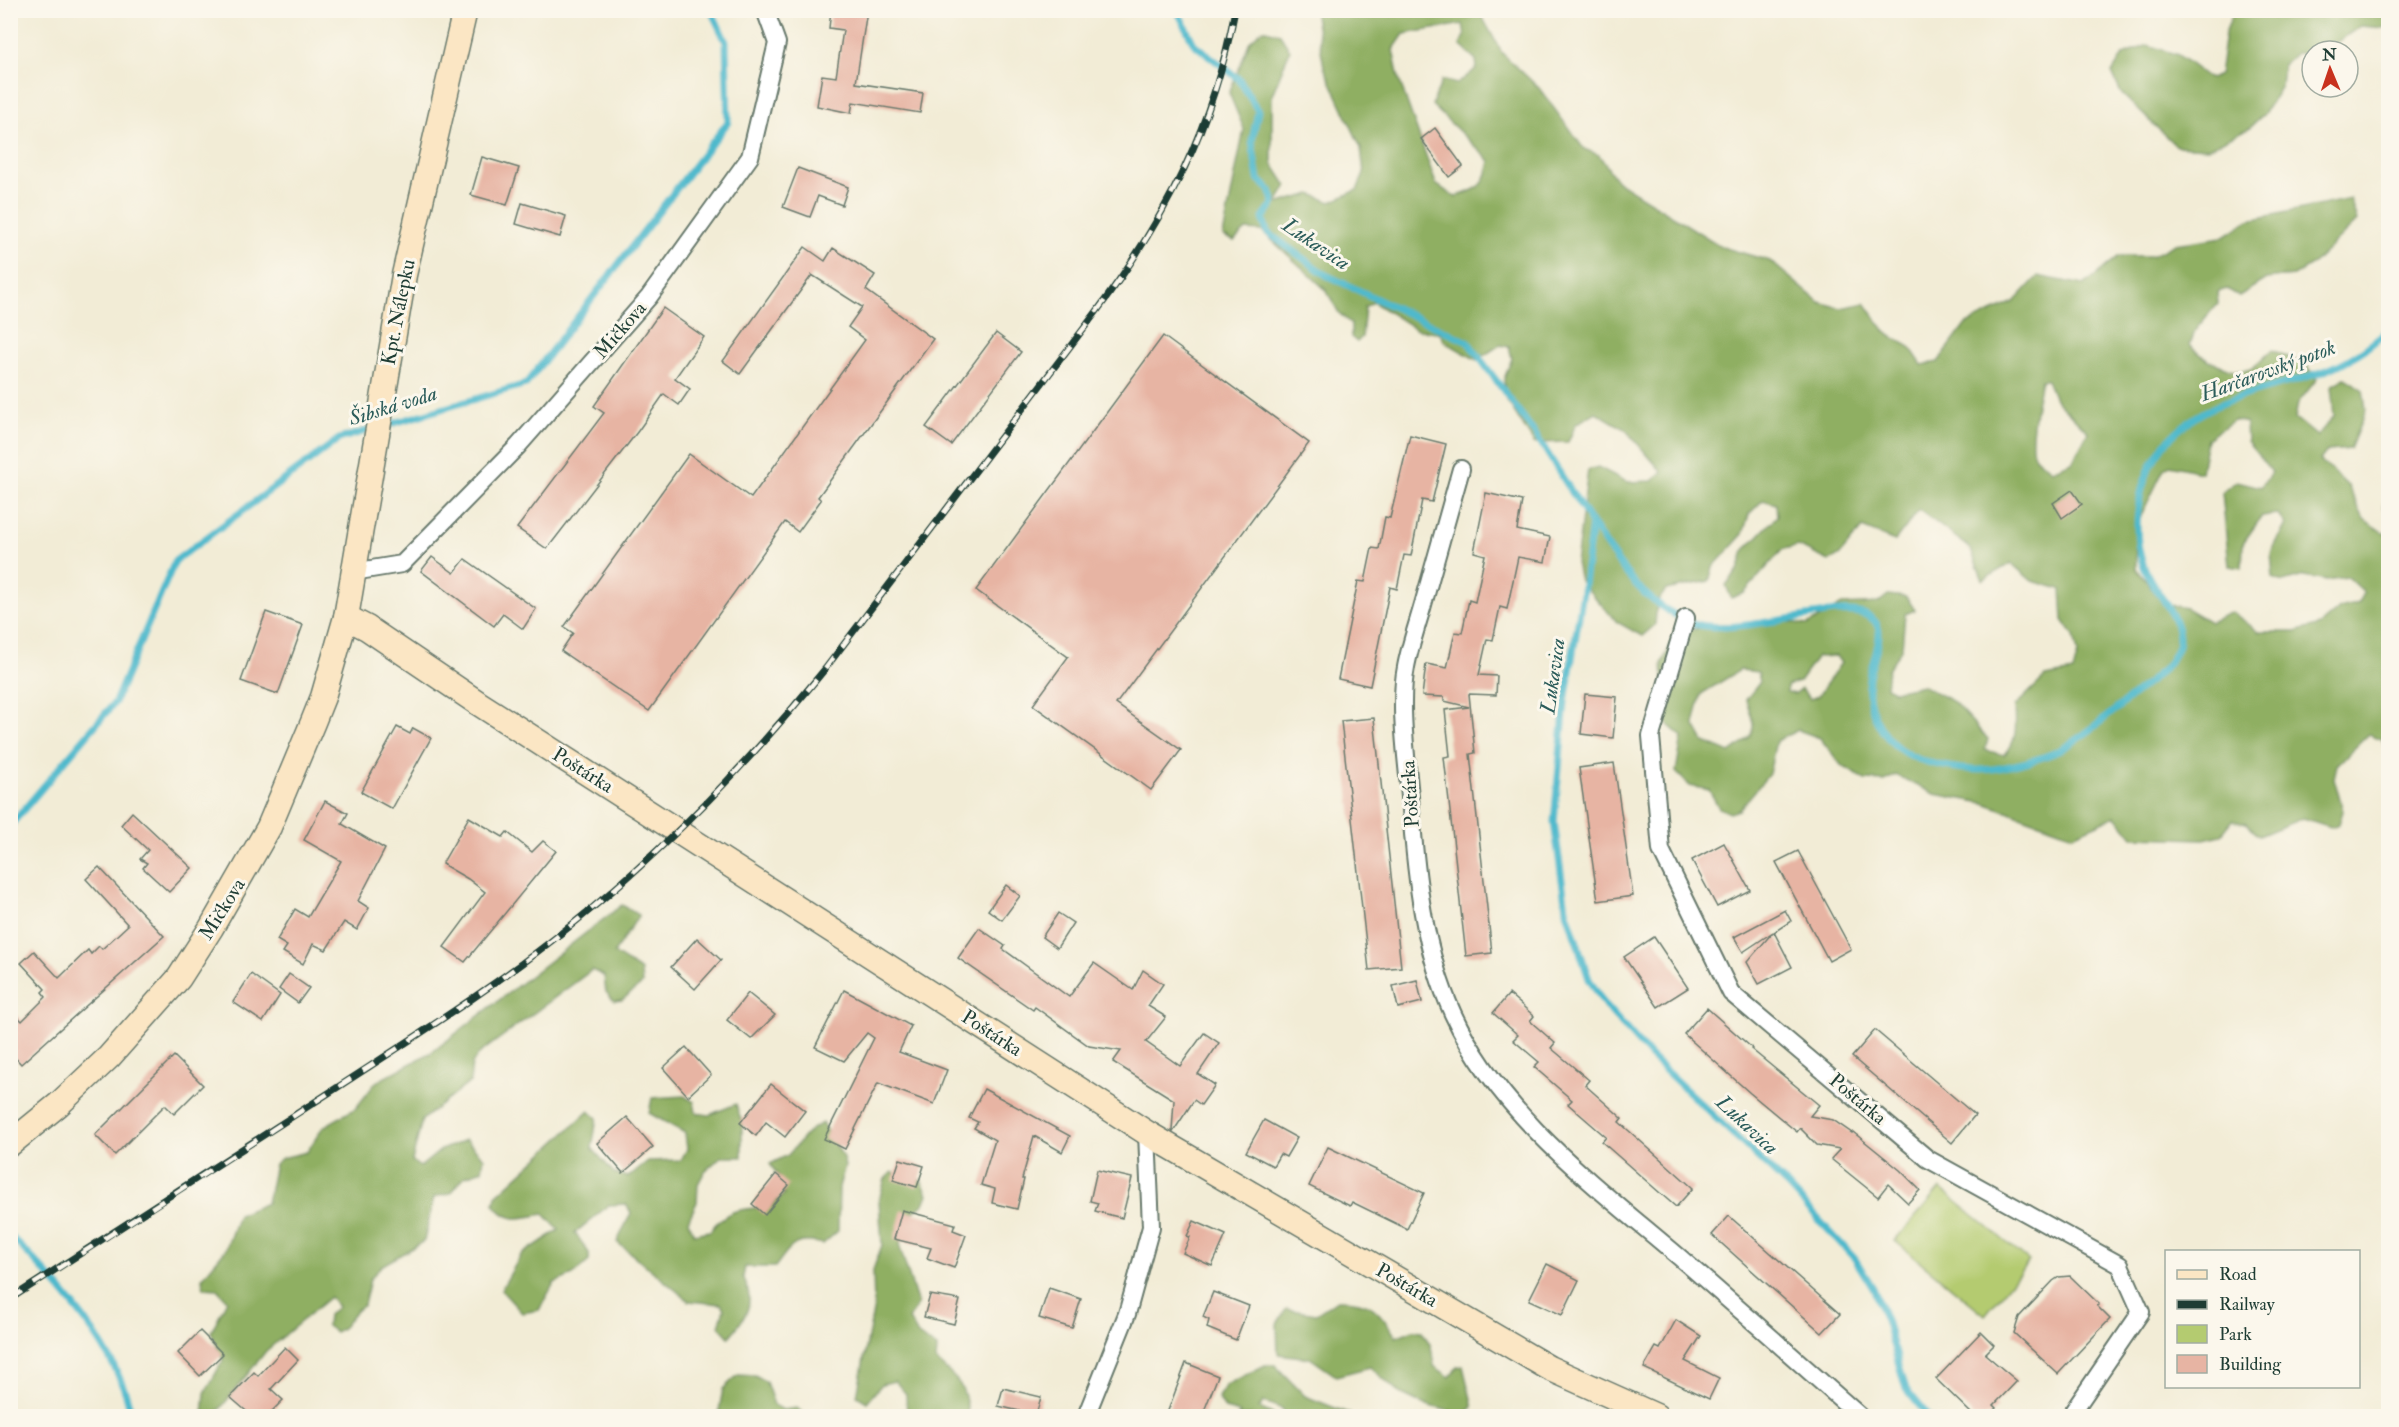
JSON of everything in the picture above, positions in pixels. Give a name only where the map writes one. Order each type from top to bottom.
[{"type":"street","name":"Kpt. Nálepku","points":[[346,617],[404,275],[465,10]]},
{"type":"street","name":"Mičkova","points":[[354,572],[402,564],[518,446],[649,297],[750,157],[777,43],[765,10]]},
{"type":"street","name":"Poštárka","points":[[1461,469],[1405,668],[1404,706],[1418,880],[1435,967],[1453,1014],[1474,1054],[1527,1121],[1581,1174],[1860,1416]]},
{"type":"street","name":"Mičkova","points":[[10,1144],[59,1104],[109,1056],[179,978],[211,928],[248,867],[277,810],[323,697],[346,617]]},
{"type":"street","name":"Poštárka","points":[[346,617],[367,628],[478,703],[1148,1133],[1550,1368],[1656,1416]]},
{"type":"street","name":"Poštárka","points":[[1686,618],[1651,736],[1661,850],[1731,993],[1928,1159],[2120,1265],[2141,1312],[2070,1416]]},
{"type":"street","points":[[1086,1416],[1127,1314],[1151,1227],[1148,1133]]},
{"type":"green space","points":[[1314,10],[1479,11],[1502,53],[1539,88],[1584,149],[1599,155],[1617,181],[1722,247],[1770,261],[1819,302],[1841,308],[1865,303],[1886,333],[1910,347],[1922,365],[1938,362],[1966,324],[2014,302],[2038,276],[2084,285],[2119,256],[2152,256],[2175,244],[2223,237],[2249,220],[2350,199],[2357,221],[2313,264],[2294,276],[2266,279],[2239,296],[2227,289],[2217,292],[2218,303],[2196,329],[2190,344],[2217,364],[2235,370],[2250,369],[2272,350],[2308,366],[2317,379],[2298,403],[2295,418],[2317,436],[2334,416],[2331,386],[2345,378],[2363,390],[2366,410],[2350,449],[2327,451],[2320,460],[2348,486],[2364,519],[2385,534],[2388,530],[2388,753],[2382,739],[2369,734],[2337,765],[2334,778],[2343,811],[2339,824],[2331,827],[2303,818],[2259,836],[2246,823],[2233,820],[2221,835],[2204,839],[2133,837],[2116,816],[2073,835],[1984,803],[1934,794],[1896,775],[1885,781],[1865,780],[1841,765],[1820,738],[1798,730],[1776,741],[1769,774],[1739,810],[1730,813],[1719,808],[1709,790],[1690,786],[1676,772],[1682,737],[1666,723],[1659,708],[1664,690],[1662,664],[1671,643],[1684,632],[1714,624],[1753,625],[1779,620],[1807,625],[1842,605],[1878,603],[1888,595],[1906,597],[1915,610],[1905,614],[1902,648],[1888,669],[1886,687],[1894,691],[1922,685],[1954,702],[1988,739],[1985,750],[2004,755],[2014,738],[2015,706],[2045,677],[2073,672],[2078,653],[2074,636],[2063,620],[2061,589],[2032,581],[2011,563],[1983,580],[1970,548],[1919,510],[1895,541],[1862,528],[1839,556],[1829,561],[1798,546],[1783,549],[1744,593],[1731,598],[1726,585],[1738,571],[1744,551],[1777,516],[1776,504],[1763,500],[1749,514],[1743,534],[1713,567],[1709,581],[1666,590],[1657,602],[1655,625],[1642,636],[1617,622],[1580,581],[1576,563],[1588,470],[1598,467],[1627,482],[1652,481],[1662,472],[1625,429],[1596,412],[1576,424],[1568,442],[1534,443],[1505,397],[1504,379],[1512,358],[1509,347],[1500,345],[1477,360],[1445,342],[1440,333],[1416,329],[1373,302],[1365,307],[1362,337],[1357,342],[1351,337],[1351,324],[1339,313],[1326,290],[1262,231],[1246,230],[1234,241],[1223,236],[1244,129],[1229,93],[1250,41],[1263,29],[1280,34],[1290,50],[1272,95],[1272,163],[1287,186],[1276,204],[1311,194],[1331,202],[1357,190],[1364,174],[1361,148],[1324,67]],"holes":[[[1463,24],[1465,36],[1460,45],[1476,60],[1477,68],[1457,84],[1442,80],[1432,105],[1490,161],[1486,177],[1476,189],[1455,197],[1436,184],[1399,79],[1393,50],[1404,34]],[[2041,380],[2047,380],[2055,399],[2088,432],[2072,462],[2052,470],[2035,457],[2032,449],[2032,430]],[[2234,420],[2246,423],[2247,442],[2272,472],[2261,487],[2237,481],[2222,492],[2229,566],[2242,568],[2243,543],[2262,516],[2278,514],[2286,524],[2271,553],[2273,578],[2283,582],[2304,576],[2327,580],[2347,577],[2364,593],[2359,603],[2340,608],[2320,625],[2296,632],[2259,632],[2232,612],[2210,622],[2186,608],[2164,604],[2136,568],[2135,528],[2164,469],[2170,465],[2201,472],[2207,439]],[[1836,656],[1841,663],[1818,696],[1810,699],[1801,689],[1795,694],[1787,692],[1787,686],[1799,682],[1817,657]],[[1740,670],[1758,672],[1760,682],[1746,700],[1753,731],[1739,746],[1730,753],[1704,742],[1694,724],[1701,694]]]},
{"type":"green space","points":[[2234,11],[2388,11],[2388,25],[2384,28],[2361,26],[2342,39],[2300,39],[2300,53],[2296,53],[2283,65],[2281,86],[2264,114],[2249,128],[2208,148],[2176,146],[2121,93],[2112,73],[2123,55],[2148,45],[2178,55],[2210,79],[2219,75],[2225,33]]},
{"type":"green space","points":[[2388,463],[2388,489],[2383,475]]},
{"type":"green space","points":[[2388,489],[2388,518],[2383,507]]},
{"type":"green space","points":[[622,905],[639,915],[614,953],[641,971],[642,984],[622,1000],[614,1001],[606,992],[604,976],[592,970],[480,1053],[472,1063],[470,1082],[422,1120],[412,1161],[420,1167],[441,1150],[466,1140],[484,1158],[482,1170],[464,1177],[451,1193],[434,1197],[424,1241],[381,1266],[370,1279],[364,1305],[340,1330],[335,1332],[327,1326],[328,1315],[338,1307],[330,1297],[266,1351],[216,1414],[203,1415],[205,1393],[223,1360],[211,1332],[227,1300],[217,1289],[204,1288],[202,1278],[226,1249],[238,1215],[267,1203],[275,1164],[282,1158],[307,1152],[323,1127],[356,1108],[376,1082],[432,1052]]},
{"type":"green space","points":[[684,1096],[694,1102],[696,1113],[709,1115],[736,1104],[742,1123],[742,1157],[721,1157],[705,1171],[698,1184],[697,1202],[688,1221],[694,1234],[710,1231],[730,1213],[771,1207],[784,1194],[781,1180],[770,1164],[788,1155],[810,1130],[822,1123],[842,1155],[845,1166],[839,1187],[838,1231],[823,1244],[806,1242],[794,1245],[775,1267],[745,1267],[743,1277],[749,1295],[748,1309],[741,1323],[729,1337],[719,1326],[724,1309],[721,1304],[689,1301],[617,1242],[631,1213],[626,1204],[609,1205],[575,1233],[589,1253],[589,1261],[573,1275],[554,1283],[539,1310],[522,1313],[501,1290],[521,1255],[559,1230],[544,1214],[516,1218],[505,1215],[494,1204],[496,1196],[589,1111],[597,1118],[592,1148],[614,1173],[628,1177],[648,1161],[681,1160],[687,1149],[685,1133],[649,1113],[652,1098]]},
{"type":"green space","points":[[892,1172],[910,1182],[921,1180],[928,1194],[924,1204],[902,1221],[900,1248],[918,1304],[909,1319],[918,1335],[937,1348],[936,1361],[960,1384],[968,1416],[907,1416],[906,1394],[895,1381],[882,1384],[867,1402],[857,1396],[874,1306],[873,1270],[882,1245],[879,1200],[885,1179]]},
{"type":"green space","points":[[1940,1188],[2029,1261],[1985,1315],[1895,1241]]},
{"type":"green space","points":[[1337,1300],[1367,1304],[1385,1320],[1396,1337],[1413,1330],[1422,1331],[1431,1346],[1434,1366],[1450,1377],[1457,1367],[1463,1366],[1473,1407],[1464,1415],[1423,1404],[1400,1393],[1370,1367],[1336,1376],[1310,1358],[1278,1354],[1277,1324],[1286,1309],[1316,1314]]},
{"type":"green space","points":[[1265,1365],[1275,1365],[1305,1396],[1352,1416],[1285,1416],[1283,1409],[1264,1402],[1259,1408],[1277,1416],[1238,1416],[1240,1413],[1225,1409],[1218,1397],[1226,1385]]},
{"type":"green space","points":[[738,1375],[755,1376],[766,1382],[774,1405],[783,1410],[797,1408],[806,1416],[718,1416],[723,1389]]},
{"type":"building","points":[[831,10],[867,10],[856,83],[923,93],[920,113],[853,102],[851,113],[817,106],[822,75],[836,77],[843,30],[829,28]]},
{"type":"building","points":[[1435,128],[1463,166],[1449,177],[1421,139]]},
{"type":"building","points":[[482,157],[519,168],[507,205],[471,195]]},
{"type":"building","points":[[798,168],[848,187],[842,205],[818,196],[810,217],[783,207]]},
{"type":"building","points":[[522,203],[566,216],[560,237],[516,224]]},
{"type":"building","points":[[805,247],[825,261],[833,248],[875,275],[866,290],[933,339],[818,497],[821,500],[798,532],[785,522],[649,711],[561,651],[573,633],[564,627],[689,454],[751,498],[865,340],[848,327],[862,307],[812,275],[740,374],[723,361]]},
{"type":"building","points":[[663,308],[704,337],[675,378],[690,389],[679,405],[664,394],[547,549],[517,528],[604,413],[594,406]]},
{"type":"building","points":[[996,333],[1021,352],[951,445],[926,427]]},
{"type":"building","points":[[1163,336],[1309,443],[1116,704],[1181,750],[1151,790],[1033,705],[1068,657],[976,590]]},
{"type":"building","points":[[1410,435],[1446,444],[1432,502],[1422,500],[1411,556],[1404,555],[1397,589],[1390,587],[1370,686],[1338,679],[1358,581],[1365,582],[1372,548],[1379,549],[1385,517],[1390,518]]},
{"type":"building","points":[[2072,490],[2082,504],[2062,518],[2053,503]]},
{"type":"building","points":[[1486,493],[1522,501],[1517,530],[1550,537],[1545,562],[1518,557],[1507,609],[1500,607],[1493,640],[1487,639],[1479,675],[1497,676],[1496,695],[1469,694],[1475,753],[1470,754],[1492,953],[1466,956],[1444,757],[1450,756],[1445,710],[1469,707],[1444,701],[1444,697],[1422,696],[1426,664],[1447,668],[1455,632],[1462,633],[1469,600],[1475,602],[1485,555],[1474,552]]},
{"type":"building","points":[[432,557],[454,573],[465,559],[536,609],[523,629],[503,614],[494,626],[421,571]]},
{"type":"building","points":[[266,612],[303,625],[278,694],[241,681]]},
{"type":"building","points":[[1585,694],[1617,697],[1613,738],[1581,734]]},
{"type":"building","points":[[1374,718],[1401,967],[1369,970],[1341,721]]},
{"type":"building","points":[[397,727],[410,734],[413,728],[431,738],[392,809],[361,792]]},
{"type":"building","points":[[1614,763],[1633,896],[1598,901],[1579,768]]},
{"type":"building","points":[[325,801],[348,813],[342,824],[385,849],[358,901],[369,908],[357,930],[344,922],[326,950],[313,944],[303,964],[283,952],[287,946],[277,940],[295,909],[308,917],[341,861],[304,840]]},
{"type":"building","points":[[132,812],[192,868],[169,892],[143,868],[147,863],[140,859],[148,850],[121,825]]},
{"type":"building","points":[[469,817],[503,837],[507,832],[532,852],[543,841],[556,851],[465,962],[444,947],[485,892],[442,864]]},
{"type":"building","points":[[1724,843],[1750,890],[1717,907],[1692,860]]},
{"type":"building","points":[[1798,851],[1851,949],[1829,961],[1776,862]]},
{"type":"building","points":[[99,867],[164,936],[21,1064],[10,1052],[10,1009],[22,1021],[46,997],[42,992],[45,989],[21,963],[34,951],[59,978],[88,950],[91,954],[99,946],[102,949],[128,925],[86,879]]},
{"type":"building","points":[[1006,885],[1020,896],[1002,920],[988,910]]},
{"type":"building","points":[[1785,910],[1791,921],[1774,932],[1792,967],[1759,984],[1747,962],[1773,932],[1743,952],[1734,937]]},
{"type":"building","points":[[1058,913],[1073,923],[1057,948],[1042,937]]},
{"type":"building","points":[[979,928],[1005,946],[1003,949],[1069,997],[1094,963],[1133,990],[1143,970],[1163,984],[1148,1006],[1166,1017],[1146,1042],[1180,1066],[1204,1033],[1219,1043],[1198,1074],[1215,1085],[1201,1105],[1194,1100],[1173,1132],[1174,1100],[1113,1062],[1121,1051],[1089,1046],[1035,1007],[1033,1010],[958,958]]},
{"type":"building","points":[[1654,937],[1688,988],[1658,1007],[1624,957]]},
{"type":"building","points":[[697,938],[721,960],[695,989],[671,967]]},
{"type":"building","points":[[251,974],[280,995],[263,1022],[233,1002]]},
{"type":"building","points":[[289,974],[309,988],[298,1003],[279,989]]},
{"type":"building","points":[[1417,980],[1422,1002],[1398,1008],[1393,986]]},
{"type":"building","points":[[844,990],[911,1026],[899,1052],[947,1070],[934,1104],[878,1083],[845,1149],[824,1139],[874,1038],[867,1033],[844,1061],[815,1047]]},
{"type":"building","points":[[748,993],[775,1015],[751,1039],[727,1020]]},
{"type":"building","points":[[1509,994],[1534,1016],[1530,1021],[1555,1043],[1551,1048],[1589,1080],[1585,1085],[1622,1118],[1619,1122],[1693,1188],[1676,1207],[1602,1142],[1606,1137],[1568,1104],[1572,1100],[1534,1067],[1539,1062],[1513,1040],[1518,1035],[1493,1013]]},
{"type":"building","points":[[1707,1008],[1751,1049],[1819,1105],[1810,1116],[1833,1120],[1853,1132],[1900,1170],[1920,1190],[1908,1203],[1888,1184],[1878,1197],[1831,1159],[1840,1149],[1817,1145],[1800,1128],[1797,1132],[1750,1093],[1684,1034]]},
{"type":"building","points":[[1875,1030],[1975,1115],[1952,1143],[1852,1057]]},
{"type":"building","points":[[686,1047],[711,1075],[688,1096],[663,1068]]},
{"type":"building","points":[[174,1056],[203,1085],[174,1114],[165,1105],[115,1155],[95,1135]]},
{"type":"building","points":[[771,1084],[805,1111],[785,1137],[766,1122],[756,1136],[740,1123]]},
{"type":"building","points":[[984,1089],[1070,1136],[1062,1152],[1034,1136],[1022,1179],[1024,1179],[1017,1209],[992,1203],[995,1189],[981,1185],[995,1140],[974,1128],[978,1122],[969,1118]]},
{"type":"building","points":[[627,1117],[653,1147],[623,1173],[597,1143]]},
{"type":"building","points":[[1264,1120],[1297,1138],[1286,1157],[1280,1154],[1273,1166],[1246,1152]]},
{"type":"building","points":[[1328,1147],[1424,1193],[1407,1229],[1352,1202],[1350,1206],[1309,1186]]},
{"type":"building","points":[[900,1159],[924,1166],[917,1187],[893,1180]]},
{"type":"building","points":[[1097,1170],[1132,1178],[1122,1218],[1095,1211],[1098,1203],[1090,1201]]},
{"type":"building","points":[[776,1174],[789,1185],[765,1215],[752,1204]]},
{"type":"building","points":[[902,1210],[955,1224],[953,1230],[966,1235],[954,1268],[927,1258],[931,1248],[894,1239]]},
{"type":"building","points":[[1729,1216],[1840,1314],[1822,1333],[1712,1235]]},
{"type":"building","points":[[1194,1221],[1226,1235],[1212,1266],[1183,1253]]},
{"type":"building","points":[[1547,1264],[1579,1280],[1562,1315],[1529,1300]]},
{"type":"building","points":[[2070,1276],[2099,1304],[2097,1306],[2110,1319],[2058,1374],[2014,1333],[2019,1317],[2053,1281],[2059,1277]]},
{"type":"building","points":[[1049,1288],[1081,1299],[1072,1328],[1039,1318]]},
{"type":"building","points":[[1213,1292],[1249,1306],[1236,1340],[1207,1328],[1209,1320],[1203,1317]]},
{"type":"building","points":[[930,1295],[960,1300],[954,1324],[924,1317]]},
{"type":"building","points":[[1676,1320],[1701,1336],[1685,1361],[1719,1378],[1709,1399],[1644,1368],[1656,1347],[1660,1349]]},
{"type":"building","points":[[200,1331],[223,1354],[200,1376],[178,1353]]},
{"type":"building","points":[[1981,1332],[1994,1345],[1985,1354],[2017,1381],[1994,1405],[1997,1408],[1989,1416],[1974,1416],[1936,1379]]},
{"type":"building","points":[[285,1347],[298,1360],[271,1389],[283,1400],[267,1416],[252,1416],[230,1397],[254,1372],[258,1376]]},
{"type":"building","points":[[1186,1363],[1218,1376],[1202,1416],[1166,1416]]},
{"type":"building","points":[[1003,1388],[1041,1397],[1036,1415],[998,1406]]},
{"type":"waterway","name":"Šibská voda","points":[[384,426],[526,384],[728,122],[726,42],[711,10]]},
{"type":"waterway","name":"Lukavica","points":[[1177,10],[1194,44],[1239,79],[1258,111],[1252,141],[1258,179],[1270,190],[1274,203],[1263,218],[1267,232],[1326,275],[1468,342],[1534,432],[1592,524],[1565,701],[1554,822],[1566,909],[1589,979],[1605,1005],[1650,1056],[1787,1185],[1855,1259],[1873,1288],[1886,1320],[1906,1389],[1928,1416]]},
{"type":"waterway","name":"Harčarovský potok","points":[[1592,524],[1638,587],[1662,607],[1690,623],[1730,627],[1842,612],[1859,613],[1870,617],[1879,632],[1879,641],[1869,678],[1871,705],[1875,717],[1890,740],[1911,756],[1944,766],[1980,770],[2021,763],[2060,750],[2080,737],[2157,675],[2175,654],[2179,638],[2176,623],[2144,566],[2137,532],[2140,497],[2145,479],[2161,449],[2194,418],[2213,407],[2329,369],[2356,355],[2388,330]]},
{"type":"waterway","name":"Šibská voda","points":[[10,826],[115,702],[175,561],[339,439],[373,429]]},
{"type":"waterway","points":[[10,1236],[66,1295],[101,1343],[125,1392],[131,1416]]},
{"type":"railway","points":[[10,1299],[397,1049],[513,970],[604,898],[704,805],[766,739],[825,669],[1122,276],[1166,205],[1200,132],[1226,53],[1235,10]]}]
